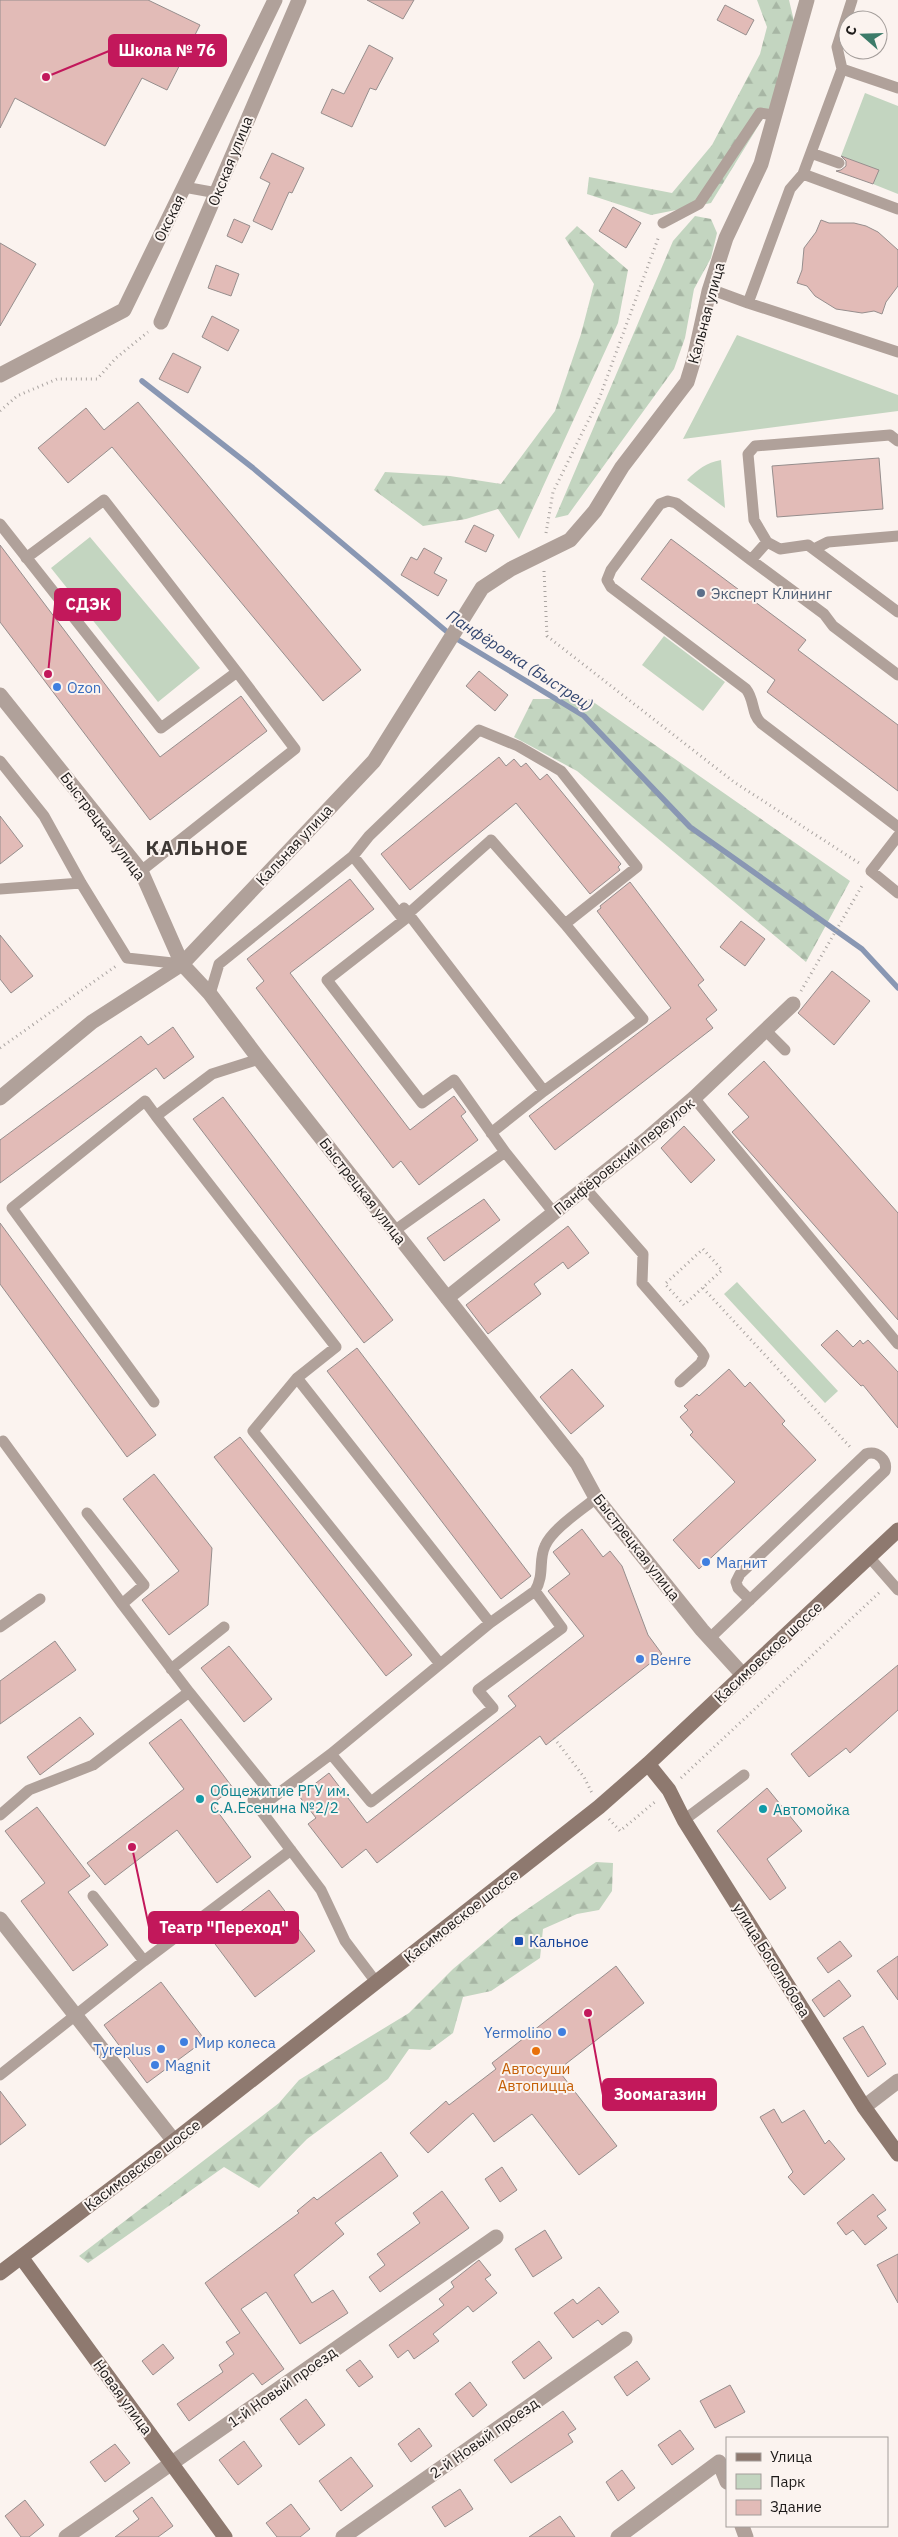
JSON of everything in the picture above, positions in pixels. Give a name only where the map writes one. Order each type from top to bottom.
[{"type":"main road","name":"Касимовское шоссе","points":[[0,2273],[174,2142],[599,1807],[648,1764],[898,1530]]},
{"type":"main road","name":"улица Боголюбова","points":[[648,1764],[669,1790],[684,1820],[864,2107],[898,2154]]},
{"type":"main road","name":"Новая улица","points":[[21,2257],[225,2537]]},
{"type":"street","name":"Окская","points":[[0,375],[124,310],[275,0]]},
{"type":"street","name":"Окская улица","points":[[161,322],[299,0]]},
{"type":"street","name":"Кальная улица","points":[[0,1098],[92,1022],[182,964],[374,761],[446,646],[457,625],[482,588],[511,569],[570,540],[595,511],[622,467],[687,382],[710,289],[726,238],[761,164],[806,0]]},
{"type":"street","name":"Быстрецкая улица","points":[[0,696],[141,871],[182,964],[210,994],[577,1463],[596,1498],[710,1638],[743,1675]]},
{"type":"street","name":"Панфёровский переулок","points":[[447,1298],[694,1098],[793,1004]]},
{"type":"street","points":[[0,1919],[174,2142]]},
{"type":"street","points":[[864,2107],[898,2081]]},
{"type":"street","name":"1-й Новый проезд","points":[[66,2537],[496,2237]]},
{"type":"street","name":"2-й Новый проезд","points":[[343,2537],[626,2339]]},
{"type":"street","points":[[618,2537],[720,2462],[726,2479]]},
{"type":"lane","points":[[748,303],[790,189],[803,174],[842,69],[836,47],[852,0]]},
{"type":"lane","points":[[842,69],[898,88]]},
{"type":"lane","points":[[664,223],[699,204],[760,113],[773,115]]},
{"type":"lane","points":[[811,153],[839,163]]},
{"type":"lane","points":[[803,174],[898,209]]},
{"type":"lane","points":[[184,187],[217,194]]},
{"type":"lane","points":[[710,289],[898,352]]},
{"type":"lane","points":[[897,438],[890,435],[755,446],[750,449],[748,454],[753,516],[767,542],[780,549],[808,545],[898,612]]},
{"type":"lane","points":[[26,558],[104,500],[295,749],[141,871]]},
{"type":"lane","points":[[898,675],[833,626],[824,614],[676,503],[668,501],[660,504],[611,570],[607,580],[610,587],[746,689],[750,694],[756,719],[898,827]]},
{"type":"lane","points":[[0,524],[161,728],[237,672]]},
{"type":"lane","points":[[814,549],[828,542],[898,536]]},
{"type":"lane","points":[[751,560],[767,542]]},
{"type":"lane","points":[[210,994],[219,964],[355,853],[368,836],[479,730],[518,746],[561,771],[637,867],[565,924]]},
{"type":"lane","points":[[0,761],[44,816],[126,958],[182,964]]},
{"type":"lane","points":[[898,836],[870,871],[898,893]]},
{"type":"lane","points":[[409,913],[491,840],[565,924],[643,1019],[544,1091],[491,1133]]},
{"type":"lane","points":[[355,853],[409,913],[544,1091]]},
{"type":"lane","points":[[355,853],[404,920],[327,980],[422,1102],[454,1080],[505,1152],[554,1213]]},
{"type":"lane","points":[[0,889],[81,883]]},
{"type":"lane","points":[[765,1030],[785,1050]]},
{"type":"lane","points":[[156,1116],[212,1074],[259,1059]]},
{"type":"lane","points":[[694,1098],[898,1344]]},
{"type":"lane","points":[[154,1402],[12,1208],[145,1101],[336,1347],[296,1378],[253,1431],[440,1664]]},
{"type":"lane","points":[[394,1231],[505,1152]]},
{"type":"lane","points":[[585,1188],[643,1254],[642,1283],[704,1356],[701,1363],[680,1382]]},
{"type":"lane","points":[[296,1378],[490,1623]]},
{"type":"lane","points":[[3,1441],[171,1669],[273,1796]]},
{"type":"lane","points":[[710,1638],[885,1472],[884,1462],[877,1454],[872,1452],[866,1454],[740,1574],[736,1582],[738,1588],[750,1600]]},
{"type":"lane","points":[[376,1982],[345,1942],[322,1890],[256,1804],[273,1796],[331,1754],[490,1623],[535,1591],[541,1580],[544,1548],[549,1538],[596,1498]]},
{"type":"lane","points":[[87,1513],[144,1585],[122,1604]]},
{"type":"lane","points":[[870,1558],[894,1586]]},
{"type":"lane","points":[[331,1754],[372,1802],[493,1708],[478,1690],[562,1628],[535,1591]]},
{"type":"lane","points":[[0,1627],[40,1599]]},
{"type":"lane","points":[[171,1669],[224,1627]]},
{"type":"lane","points":[[0,1815],[29,1790],[93,1765],[189,1692]]},
{"type":"lane","points":[[684,1820],[744,1775]]},
{"type":"lane","points":[[0,2075],[144,1961],[291,1850]]},
{"type":"lane","points":[[93,1896],[144,1961]]},
{"type":"path","points":[[664,223],[599,399],[553,492],[543,554],[547,636],[734,782],[870,871],[793,1004]]},
{"type":"path","points":[[0,411],[17,396],[57,379],[96,379],[116,358],[161,322]]},
{"type":"path","points":[[0,1048],[126,958]]},
{"type":"path","points":[[703,1249],[722,1270],[703,1288],[684,1304],[665,1284],[703,1249]]},
{"type":"path","points":[[703,1288],[841,1437]]},
{"type":"path","points":[[554,1738],[584,1777],[599,1807],[620,1831],[669,1790],[894,1586]]},
{"type":"green space","points":[[757,0],[789,0],[798,38],[782,87],[711,203],[651,215],[587,194],[589,177],[672,193],[712,145],[760,54],[767,27]]},
{"type":"green space","points":[[865,93],[898,106],[898,194],[873,184],[878,170],[841,156]]},
{"type":"green space","points":[[695,216],[711,219],[717,233],[711,258],[694,289],[685,338],[674,369],[568,515],[555,518],[673,241]]},
{"type":"green space","points":[[577,226],[628,270],[618,323],[519,539],[498,509],[466,519],[423,526],[374,490],[385,472],[450,476],[501,484],[555,411],[581,334],[594,284],[565,238]]},
{"type":"green space","points":[[737,335],[898,395],[898,411],[683,439]]},
{"type":"green space","points":[[721,460],[725,508],[687,480],[702,467]]},
{"type":"green space","points":[[90,537],[200,668],[158,702],[51,568]]},
{"type":"green space","points":[[664,636],[725,682],[703,711],[642,665]]},
{"type":"green space","points":[[533,699],[589,699],[850,881],[806,962],[577,771],[514,737]]},
{"type":"green space","points":[[737,1282],[838,1391],[825,1403],[724,1294]]},
{"type":"green space","points":[[596,1862],[613,1863],[612,1891],[599,1910],[577,1914],[543,1929],[540,1958],[491,1991],[463,1997],[453,2033],[430,2050],[409,2049],[388,2079],[307,2139],[259,2188],[224,2167],[88,2263],[79,2256],[279,2103],[299,2080],[409,2013],[453,1969],[510,1921]]},
{"type":"building","points":[[0,0],[148,0],[200,25],[167,90],[142,78],[105,146],[15,98],[0,128]]},
{"type":"building","points":[[367,0],[414,0],[403,19]]},
{"type":"building","points":[[725,5],[754,20],[746,35],[717,20]]},
{"type":"building","points":[[369,45],[393,58],[376,90],[370,88],[352,127],[321,113],[332,89],[344,94]]},
{"type":"building","points":[[272,153],[304,168],[292,193],[289,192],[272,230],[253,221],[270,183],[260,178]]},
{"type":"building","points":[[841,156],[879,170],[873,184],[836,171],[846,166],[846,161]]},
{"type":"building","points":[[613,207],[641,223],[626,248],[599,231]]},
{"type":"building","points":[[234,219],[250,226],[242,243],[227,236]]},
{"type":"building","points":[[821,220],[829,223],[854,223],[866,226],[878,232],[898,250],[898,286],[886,302],[882,314],[874,311],[862,313],[836,309],[815,296],[807,286],[797,283],[802,270],[804,248],[816,232]]},
{"type":"building","points":[[0,243],[36,264],[0,326]]},
{"type":"building","points":[[216,265],[239,274],[231,296],[208,288]]},
{"type":"building","points":[[212,316],[239,330],[228,351],[202,337]]},
{"type":"building","points":[[173,353],[201,367],[188,393],[159,379]]},
{"type":"building","points":[[138,402],[361,670],[323,701],[112,447],[68,483],[38,448],[86,408],[104,430]]},
{"type":"building","points":[[879,458],[883,509],[777,517],[772,466]]},
{"type":"building","points":[[474,525],[494,535],[486,552],[465,542]]},
{"type":"building","points":[[671,539],[806,640],[798,650],[898,725],[898,791],[767,692],[775,680],[641,579]]},
{"type":"building","points":[[0,545],[160,757],[241,696],[267,731],[150,820],[0,622]]},
{"type":"building","points":[[424,548],[442,558],[434,573],[447,580],[438,596],[401,575],[411,557],[417,560]]},
{"type":"building","points":[[479,671],[508,695],[495,711],[466,686]]},
{"type":"building","points":[[499,757],[506,766],[514,759],[521,767],[526,763],[540,780],[547,774],[621,864],[618,867],[620,870],[590,894],[516,803],[410,890],[381,854]]},
{"type":"building","points":[[0,816],[23,846],[0,864]]},
{"type":"building","points":[[350,879],[374,909],[290,973],[410,1130],[454,1096],[466,1112],[461,1116],[478,1140],[419,1185],[401,1161],[393,1168],[256,988],[264,981],[247,959]]},
{"type":"building","points":[[630,882],[704,980],[698,985],[717,1010],[706,1019],[713,1028],[555,1150],[529,1116],[671,1008],[597,911],[601,908],[600,906]]},
{"type":"building","points":[[741,921],[765,939],[745,966],[720,947]]},
{"type":"building","points":[[0,935],[33,976],[11,993],[0,979]]},
{"type":"building","points":[[832,971],[870,1001],[834,1045],[798,1013]]},
{"type":"building","points":[[173,1027],[194,1057],[164,1079],[156,1068],[0,1183],[0,1140],[141,1036],[148,1045]]},
{"type":"building","points":[[764,1061],[898,1213],[898,1320],[732,1132],[749,1117],[728,1094]]},
{"type":"building","points":[[223,1097],[393,1320],[364,1343],[193,1119]]},
{"type":"building","points":[[684,1126],[715,1160],[691,1183],[661,1148]]},
{"type":"building","points":[[484,1199],[500,1220],[444,1261],[427,1238]]},
{"type":"building","points":[[0,1223],[156,1435],[127,1457],[0,1284]]},
{"type":"building","points":[[568,1226],[589,1253],[568,1269],[563,1262],[534,1284],[541,1294],[488,1334],[466,1305]]},
{"type":"building","points":[[837,1330],[853,1347],[860,1340],[863,1344],[868,1340],[898,1372],[898,1428],[863,1385],[861,1386],[821,1345]]},
{"type":"building","points":[[357,1348],[531,1576],[501,1599],[327,1371]]},
{"type":"building","points":[[572,1369],[604,1406],[571,1434],[540,1397]]},
{"type":"building","points":[[729,1369],[745,1387],[750,1382],[785,1421],[782,1424],[816,1460],[699,1569],[673,1540],[735,1482],[690,1435],[693,1432],[680,1417],[688,1410],[684,1406],[697,1394],[699,1396]]},
{"type":"building","points":[[240,1437],[412,1655],[386,1676],[214,1457]]},
{"type":"building","points":[[154,1474],[212,1548],[208,1605],[169,1635],[142,1600],[179,1571],[123,1499]]},
{"type":"building","points":[[582,1529],[603,1557],[610,1551],[622,1566],[648,1635],[662,1654],[546,1745],[540,1736],[377,1863],[366,1849],[342,1868],[308,1824],[316,1818],[299,1796],[329,1773],[367,1823],[516,1706],[508,1696],[584,1636],[548,1591],[570,1574],[553,1552]]},
{"type":"building","points":[[55,1641],[76,1670],[0,1724],[0,1681]]},
{"type":"building","points":[[229,1646],[272,1699],[244,1722],[201,1668]]},
{"type":"building","points":[[898,1665],[898,1710],[850,1753],[846,1748],[809,1777],[791,1754]]},
{"type":"building","points":[[80,1717],[94,1734],[40,1775],[27,1757]]},
{"type":"building","name":"Общежитие РГУ им. С.А.Есенина №2/2","points":[[181,1719],[233,1788],[212,1804],[251,1857],[217,1883],[177,1830],[105,1885],[87,1863],[184,1789],[149,1743]]},
{"type":"building","name":"Автомойка","points":[[767,1788],[802,1831],[767,1859],[786,1888],[770,1900],[717,1831]]},
{"type":"building","points":[[37,1807],[90,1876],[68,1892],[108,1945],[73,1971],[21,1901],[45,1883],[5,1831]]},
{"type":"building","points":[[269,1890],[315,1951],[255,1997],[209,1936]]},
{"type":"building","points":[[840,1941],[852,1956],[828,1973],[817,1958]]},
{"type":"building","points":[[898,1956],[898,2000],[877,1971]]},
{"type":"building","points":[[616,1966],[644,2003],[558,2070],[617,2146],[579,2175],[532,2114],[494,2142],[473,2113],[428,2153],[410,2133],[446,2101],[449,2105],[496,2069],[492,2063]]},
{"type":"building","points":[[839,1980],[851,1996],[824,2017],[812,2000]]},
{"type":"building","points":[[161,1982],[205,2040],[147,2083],[104,2025]]},
{"type":"building","points":[[863,2026],[886,2064],[868,2077],[843,2038]]},
{"type":"building","points":[[0,2091],[26,2125],[0,2145]]},
{"type":"building","points":[[774,2109],[782,2123],[804,2110],[825,2144],[829,2140],[845,2159],[804,2195],[788,2177],[793,2172],[760,2117]]},
{"type":"building","points":[[381,2152],[398,2176],[335,2223],[344,2234],[294,2275],[312,2303],[333,2290],[348,2313],[300,2344],[266,2292],[241,2309],[284,2369],[262,2385],[253,2373],[189,2421],[177,2404],[223,2372],[219,2365],[234,2354],[226,2342],[240,2333],[205,2283],[299,2213],[297,2211],[314,2197],[317,2200]]},
{"type":"building","points":[[502,2167],[517,2190],[500,2202],[485,2179]]},
{"type":"building","points":[[442,2191],[469,2228],[380,2292],[369,2277],[385,2265],[377,2254],[420,2223],[413,2213]]},
{"type":"building","points":[[873,2194],[886,2210],[877,2216],[887,2228],[865,2245],[853,2230],[846,2235],[837,2223]]},
{"type":"building","points":[[545,2230],[562,2258],[533,2277],[515,2249]]},
{"type":"building","points":[[898,2254],[898,2303],[877,2265]]},
{"type":"building","points":[[479,2260],[491,2275],[485,2279],[497,2293],[473,2312],[468,2306],[433,2334],[439,2341],[414,2359],[408,2350],[398,2358],[389,2345],[444,2305],[439,2299],[454,2287],[451,2282]]},
{"type":"building","points":[[599,2287],[619,2312],[602,2325],[598,2320],[573,2338],[554,2313],[573,2299],[577,2304]]},
{"type":"building","points":[[539,2341],[552,2358],[524,2379],[512,2362]]},
{"type":"building","points":[[163,2344],[174,2358],[153,2375],[142,2361]]},
{"type":"building","points":[[360,2360],[373,2377],[359,2387],[346,2370]]},
{"type":"building","points":[[637,2361],[650,2379],[627,2396],[614,2377]]},
{"type":"building","points":[[470,2382],[487,2405],[473,2417],[455,2394]]},
{"type":"building","points":[[730,2385],[745,2412],[715,2428],[700,2401]]},
{"type":"building","points":[[306,2399],[325,2425],[299,2445],[280,2419]]},
{"type":"building","points":[[563,2411],[576,2429],[568,2434],[573,2442],[511,2483],[494,2460]]},
{"type":"building","points":[[419,2428],[432,2446],[411,2462],[398,2444]]},
{"type":"building","points":[[680,2430],[694,2449],[672,2465],[658,2445]]},
{"type":"building","points":[[244,2441],[262,2466],[238,2485],[219,2460]]},
{"type":"building","points":[[115,2444],[130,2463],[105,2482],[90,2462]]},
{"type":"building","points":[[351,2457],[373,2486],[341,2511],[319,2481]]},
{"type":"building","points":[[622,2470],[635,2488],[618,2501],[606,2482]]},
{"type":"building","points":[[460,2489],[473,2509],[445,2527],[432,2507]]},
{"type":"building","points":[[152,2497],[173,2526],[158,2537],[115,2537],[139,2519],[133,2511]]},
{"type":"building","points":[[25,2500],[44,2525],[29,2537],[21,2537],[5,2516]]},
{"type":"building","points":[[291,2504],[310,2529],[300,2537],[277,2537],[266,2523]]},
{"type":"building","points":[[560,2516],[575,2537],[529,2537]]},
{"type":"waterway","name":"Панфёровка (Быстрец)","points":[[142,381],[253,468],[452,636],[584,716],[690,827],[862,949],[898,988]]},
{"type":"place","name":"Школа № 76","points":[[46,77]]},
{"type":"place","name":"Эксперт Клининг","points":[[701,593]]},
{"type":"place","name":"СДЭК","points":[[48,674]]},
{"type":"place","name":"Ozon","points":[[57,687]]},
{"type":"place","name":"Магнит","points":[[706,1562]]},
{"type":"place","name":"Венге","points":[[640,1659]]},
{"type":"place","name":"Общежитие РГУ им. С.А.Есенина №2/2","points":[[200,1799]]},
{"type":"place","name":"Автомойка","points":[[763,1809]]},
{"type":"place","name":"Театр \"Переход\"","points":[[132,1847]]},
{"type":"place","name":"Кальное","points":[[519,1941]]},
{"type":"place","name":"Зоомагазин","points":[[588,2013]]},
{"type":"place","name":"Yermolino","points":[[562,2032]]},
{"type":"place","name":"Мир колеса","points":[[184,2042]]},
{"type":"place","name":"Tyreplus","points":[[161,2049]]},
{"type":"place","name":"Автосуши Автопицца","points":[[536,2051]]},
{"type":"place","name":"Magnit","points":[[155,2065]]},
{"type":"district","name":"КАЛЬНОЕ","points":[[197,847]]}]
